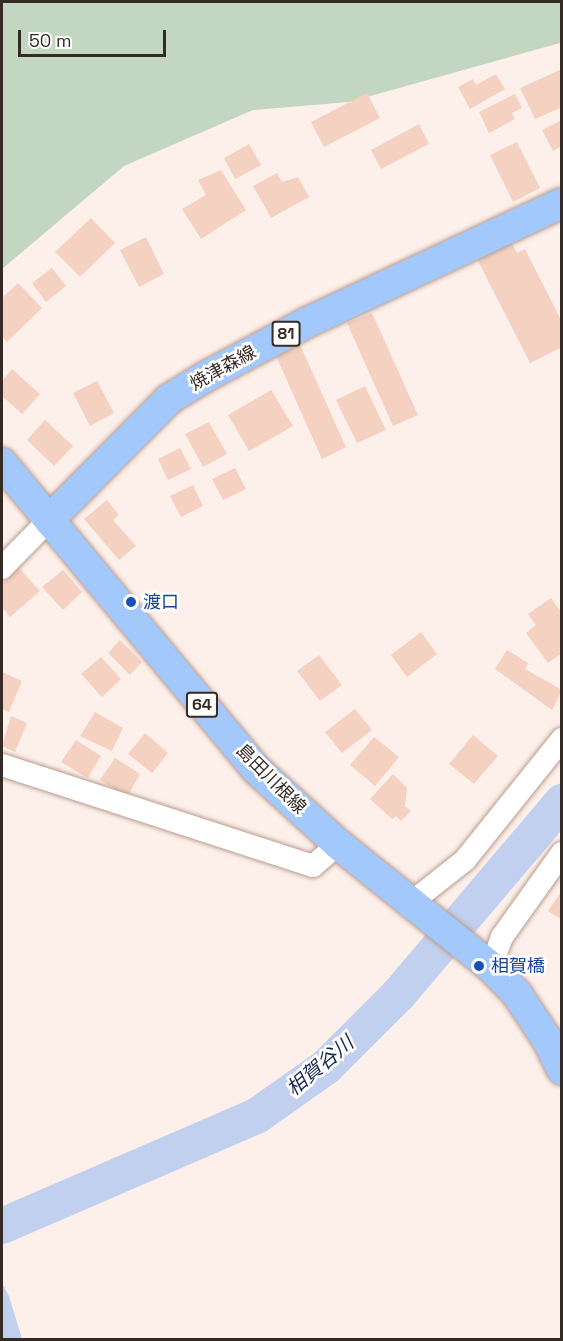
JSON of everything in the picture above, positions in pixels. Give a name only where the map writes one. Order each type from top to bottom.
[{"type":"main road","name":"焼津森線","points":[[49,520],[169,399],[205,376],[308,322],[561,203]]},
{"type":"main road","name":"島田川根線","points":[[2,463],[257,770],[338,844],[487,963],[529,1013],[561,1070]]},
{"type":"street","points":[[2,568],[49,520]]},
{"type":"street","points":[[422,910],[465,860],[561,739]]},
{"type":"street","points":[[2,765],[313,866],[338,844]]},
{"type":"street","points":[[487,963],[502,937],[561,853]]},
{"type":"green space","points":[[2,2],[561,2],[562,39],[560,43],[349,102],[253,110],[124,166],[2,269]]},
{"type":"water","points":[[2,1283],[9,1296],[22,1339],[2,1339]]},
{"type":"building","points":[[562,69],[562,107],[535,119],[520,88]]},
{"type":"building","points":[[496,74],[505,89],[470,109],[458,87],[473,79],[476,85]]},
{"type":"building","points":[[367,93],[380,118],[324,147],[311,122]]},
{"type":"building","points":[[515,94],[522,108],[512,113],[515,119],[489,133],[479,112]]},
{"type":"building","points":[[562,120],[562,146],[553,151],[542,130]]},
{"type":"building","points":[[419,124],[429,144],[381,169],[371,150]]},
{"type":"building","points":[[517,142],[540,188],[513,202],[490,155]]},
{"type":"building","points":[[249,144],[261,165],[235,179],[224,158]]},
{"type":"building","points":[[221,170],[246,210],[201,239],[182,209],[206,195],[198,180]]},
{"type":"building","points":[[277,173],[282,182],[298,177],[309,197],[271,218],[253,186]]},
{"type":"building","points":[[91,218],[115,243],[80,277],[55,252]]},
{"type":"building","points":[[146,237],[164,274],[139,287],[120,250]]},
{"type":"building","points":[[510,240],[517,253],[525,249],[562,322],[562,347],[530,363],[476,257]]},
{"type":"building","points":[[52,268],[66,286],[46,302],[32,283]]},
{"type":"building","points":[[18,283],[42,308],[7,342],[2,336],[2,298]]},
{"type":"building","points":[[372,313],[418,415],[393,426],[347,323]]},
{"type":"building","points":[[300,345],[346,447],[322,459],[276,356]]},
{"type":"building","points":[[12,369],[40,394],[22,414],[2,396],[2,381]]},
{"type":"building","points":[[97,381],[114,413],[90,426],[73,393]]},
{"type":"building","points":[[365,386],[386,430],[357,443],[336,400]]},
{"type":"building","points":[[271,390],[293,426],[249,451],[228,415]]},
{"type":"building","points":[[45,420],[73,446],[54,466],[27,440]]},
{"type":"building","points":[[209,422],[227,454],[203,467],[185,434]]},
{"type":"building","points":[[180,448],[191,469],[168,480],[158,459]]},
{"type":"building","points":[[235,468],[246,489],[223,500],[212,479]]},
{"type":"building","points":[[193,485],[203,506],[181,517],[170,496]]},
{"type":"building","points":[[107,500],[119,515],[113,520],[136,546],[119,560],[84,519]]},
{"type":"building","points":[[19,568],[40,591],[10,617],[2,607],[2,584]]},
{"type":"building","points":[[63,570],[82,592],[63,610],[42,587]]},
{"type":"building","points":[[551,598],[562,613],[562,653],[548,663],[526,633],[536,625],[528,614]]},
{"type":"building","points":[[421,632],[437,654],[407,677],[391,655]]},
{"type":"building","points":[[120,640],[142,662],[130,675],[108,653]]},
{"type":"building","points":[[507,650],[528,663],[525,669],[562,690],[552,710],[495,669]]},
{"type":"building","points":[[319,655],[342,685],[320,701],[297,671]]},
{"type":"building","points":[[101,657],[121,679],[102,697],[81,674]]},
{"type":"building","points":[[2,672],[22,681],[9,712],[2,709]]},
{"type":"building","points":[[355,709],[372,730],[342,753],[325,732]]},
{"type":"building","points":[[95,712],[123,728],[112,751],[80,736]]},
{"type":"building","points":[[11,716],[27,723],[15,752],[2,746]]},
{"type":"building","points":[[145,733],[168,753],[152,773],[128,754]]},
{"type":"building","points":[[473,735],[498,756],[474,784],[449,764]]},
{"type":"building","points":[[374,737],[399,757],[375,786],[350,765]]},
{"type":"building","points":[[76,740],[101,756],[88,778],[61,762]]},
{"type":"building","points":[[115,758],[140,774],[127,797],[100,780]]},
{"type":"building","points":[[393,774],[407,788],[405,806],[411,811],[401,821],[396,816],[392,819],[370,799]]},
{"type":"building","points":[[562,891],[562,920],[548,911]]},
{"type":"waterway","name":"相賀谷川","points":[[2,1226],[258,1115],[326,1067],[399,994],[562,802]]},
{"type":"place","name":"渡口","points":[[131,602]]},
{"type":"place","name":"相賀橋","points":[[479,966]]}]
